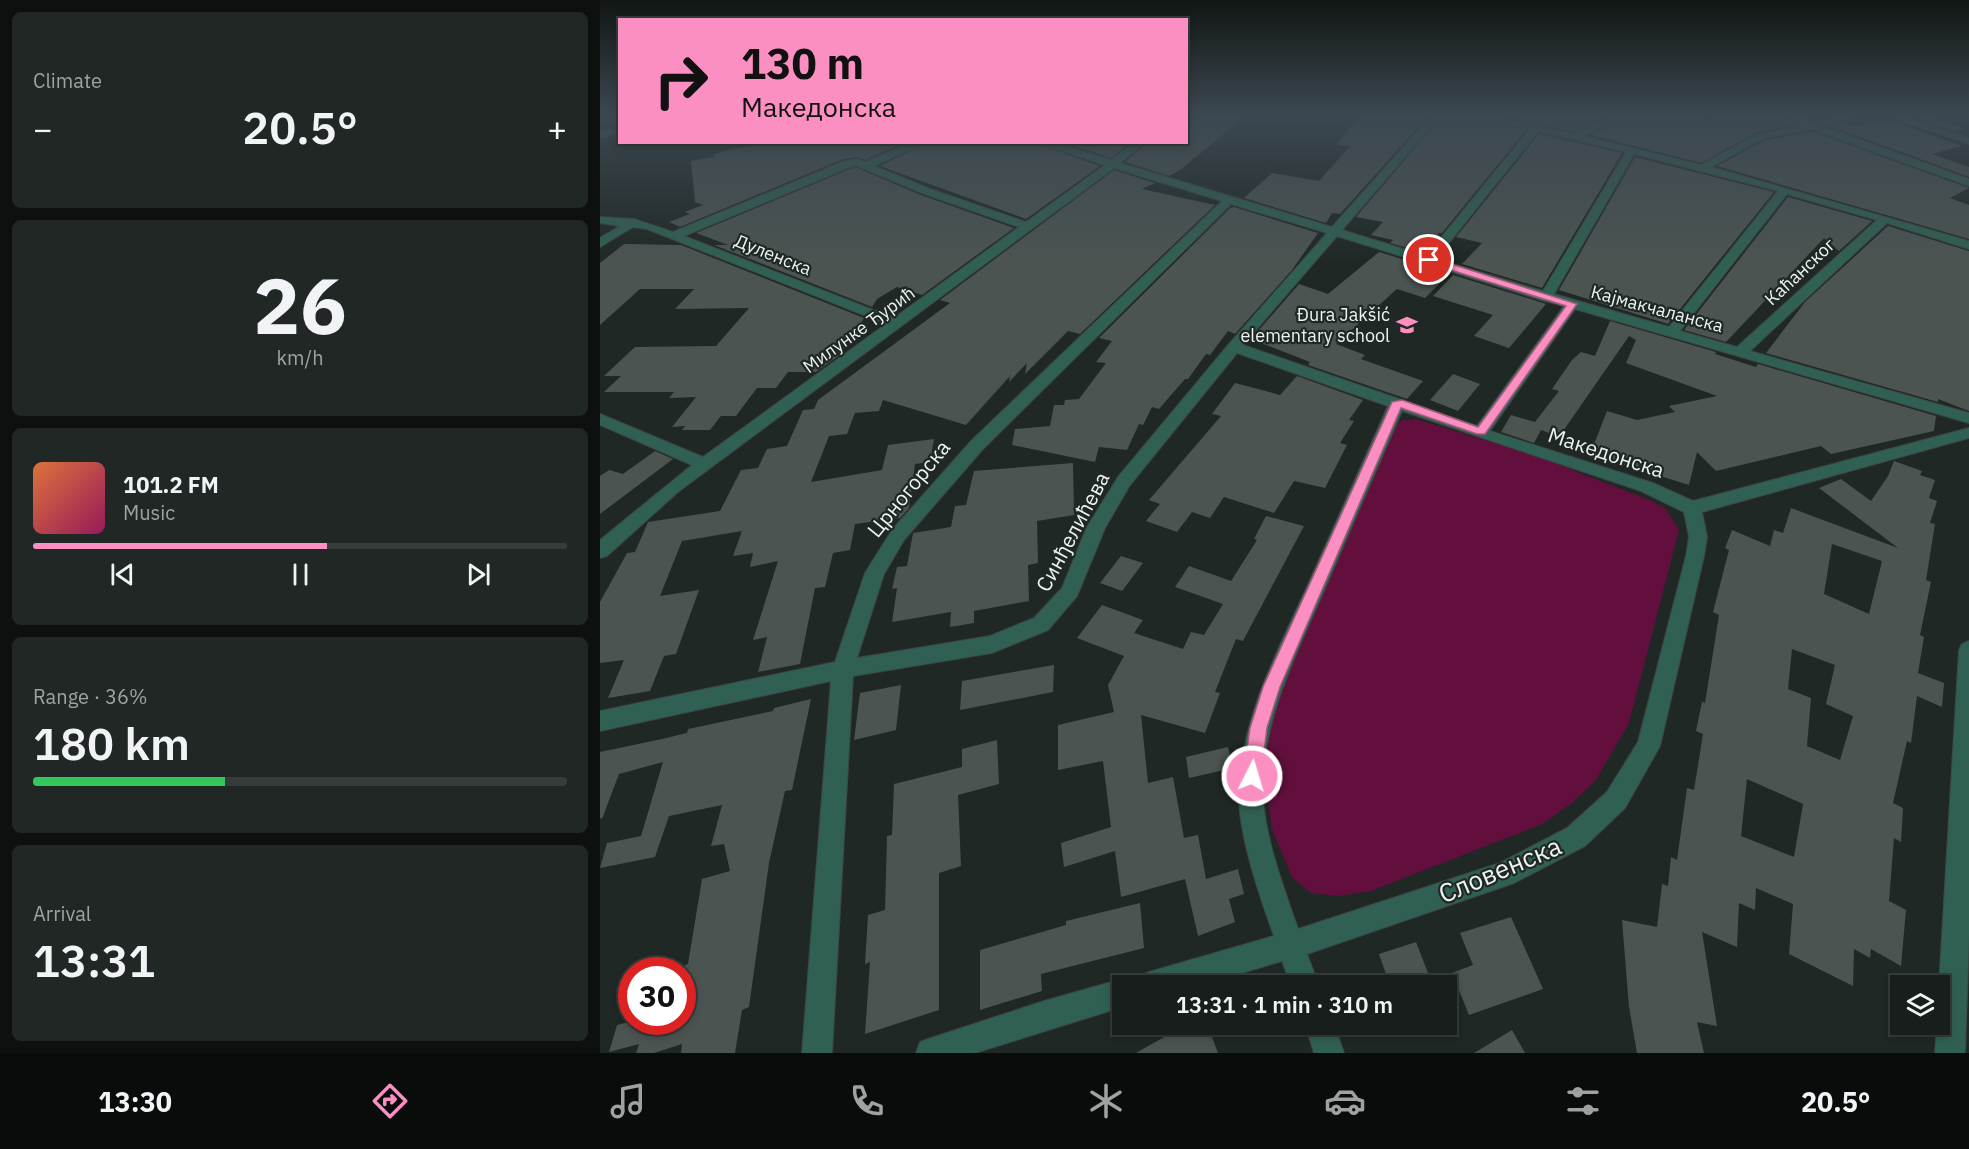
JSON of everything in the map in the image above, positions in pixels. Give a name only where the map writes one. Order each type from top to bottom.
[{"type":"street","points":[[675,235],[846,164]]},
{"type":"street","points":[[861,164],[1028,226]]},
{"type":"street","points":[[866,166],[870,164]]},
{"type":"street","name":"Синђелићева","points":[[600,721],[843,669],[992,644],[1041,624],[1063,602],[1070,591],[1096,527],[1124,481],[1234,347],[1395,164]]},
{"type":"street","points":[[1429,260],[1508,164]]},
{"type":"street","points":[[1546,297],[1623,164]]},
{"type":"street","points":[[1682,164],[1885,219],[1969,246]]},
{"type":"street","points":[[1701,169],[1710,164]]},
{"type":"street","points":[[1917,164],[1969,183]]},
{"type":"street","name":"Кајмакчаланска","points":[[1112,165],[1546,297],[1969,418]]},
{"type":"street","name":"Милунке Ђурић","points":[[600,551],[640,514],[1112,165]]},
{"type":"street","points":[[1672,332],[1783,192]]},
{"type":"street","name":"Црногорска","points":[[817,1053],[843,669],[875,573],[898,535],[977,445],[1229,200]]},
{"type":"street","name":"Каћанског","points":[[1741,351],[1885,219]]},
{"type":"street","name":"Дуленска","points":[[600,220],[634,222],[675,235],[898,324]]},
{"type":"street","points":[[600,243],[634,222]]},
{"type":"street","points":[[1481,432],[1572,304]]},
{"type":"street","name":"Македонска","points":[[1234,347],[1647,487],[1692,508]]},
{"type":"street","points":[[1301,975],[1268,878],[1251,798],[1253,755],[1258,728],[1290,643],[1398,402]]},
{"type":"street","points":[[600,419],[705,465]]},
{"type":"street","points":[[1692,508],[1969,433]]},
{"type":"street","name":"Словенска","points":[[1187,975],[1290,945],[1505,874],[1576,837],[1616,800],[1649,746],[1695,556],[1698,537],[1692,508]]},
{"type":"street","points":[[1950,1053],[1962,962],[1969,650]]},
{"type":"street","points":[[931,1053],[1044,1015],[1112,996]]},
{"type":"street","points":[[1323,1035],[1329,1053]]},
{"type":"shaded area","points":[[1416,419],[1533,455],[1650,500],[1666,509],[1679,530],[1629,723],[1596,780],[1572,803],[1542,824],[1371,891],[1339,896],[1311,893],[1292,877],[1272,829],[1263,761],[1276,690],[1397,424],[1402,420]]},
{"type":"building","points":[[691,164],[831,164],[680,227],[669,222],[690,214],[685,212],[703,205],[695,202]]},
{"type":"building","points":[[884,164],[1095,164],[1100,166],[1026,219],[880,166]]},
{"type":"building","points":[[1132,164],[1187,164],[1169,176]]},
{"type":"building","points":[[1334,164],[1385,164],[1340,214],[1332,213],[1326,223],[1244,198],[1272,173],[1319,181]]},
{"type":"building","points":[[1401,164],[1498,164],[1442,233],[1439,233],[1421,252],[1390,243],[1393,240],[1371,235],[1383,222],[1356,217]]},
{"type":"building","points":[[1515,164],[1615,164],[1542,288],[1462,264],[1482,243],[1456,237]]},
{"type":"building","points":[[1631,164],[1663,164],[1774,192],[1668,324],[1559,290]]},
{"type":"building","points":[[1720,164],[1903,164],[1969,188],[1950,198],[1969,205],[1969,239],[1717,166]]},
{"type":"building","points":[[1934,164],[1961,164],[1969,167],[1969,177]]},
{"type":"building","points":[[855,167],[921,195],[1014,228],[922,295],[897,287],[877,299],[872,307],[714,245],[728,245],[696,233]]},
{"type":"building","points":[[1114,170],[1155,183],[1142,189],[1215,205],[1080,334],[1068,331],[1025,374],[1027,363],[1009,382],[1010,376],[966,425],[883,400],[879,411],[855,413],[847,434],[829,436],[811,482],[882,470],[888,445],[934,439],[930,462],[915,464],[909,508],[900,518],[855,524],[850,550],[833,553],[825,587],[815,588],[800,664],[758,672],[767,637],[753,640],[778,561],[750,567],[753,553],[733,556],[742,531],[682,541],[660,596],[699,590],[676,654],[664,656],[650,691],[608,698],[624,660],[600,663],[600,602],[627,553],[635,552],[648,522],[720,511],[741,470],[758,468],[767,449],[787,446],[803,410],[814,409],[818,400],[950,303],[940,300]]},
{"type":"building","points":[[1788,197],[1872,221],[1839,251],[1824,238],[1726,342],[1684,330]]},
{"type":"building","points":[[1234,207],[1318,233],[1292,270],[1235,334],[1228,331],[1210,355],[1206,354],[1188,379],[1185,379],[1159,409],[1152,407],[1143,425],[1139,424],[1127,450],[1099,447],[1095,462],[1012,445],[1015,429],[1050,426],[1054,405],[1064,405],[1065,400],[1079,399],[1106,363],[1096,362],[1112,341],[1099,338],[1230,208]]},
{"type":"building","points":[[1888,226],[1969,251],[1969,411],[1938,399],[1938,402],[1766,353],[1805,302]]},
{"type":"building","points":[[624,244],[681,245],[864,318],[840,355],[816,372],[788,372],[776,388],[757,388],[736,416],[721,416],[710,430],[682,430],[685,426],[672,427],[696,397],[669,398],[674,392],[604,392],[621,376],[604,376],[635,347],[716,346],[749,308],[675,309],[694,289],[640,289],[600,325],[600,263]]},
{"type":"building","points":[[1379,252],[1412,262],[1406,269],[1443,280],[1425,298],[1397,289],[1336,344],[1365,355],[1361,359],[1423,381],[1407,399],[1308,365],[1310,362],[1251,339],[1299,284],[1328,294]]},
{"type":"building","points":[[1453,275],[1546,304],[1509,348],[1474,336],[1493,315],[1433,296]]},
{"type":"building","points":[[1610,321],[1716,352],[1715,354],[1756,367],[1758,364],[1936,416],[1934,431],[1831,454],[1821,446],[1716,471],[1697,452],[1689,485],[1609,460],[1609,463],[1589,457],[1607,411],[1637,420],[1675,412],[1669,406],[1717,396],[1626,363],[1636,340],[1629,336],[1559,437],[1541,430],[1534,443],[1501,432],[1511,415],[1535,422],[1559,391],[1552,389],[1572,360],[1581,352],[1595,356]]},
{"type":"building","points":[[1453,374],[1480,384],[1458,411],[1430,400]]},
{"type":"building","points":[[1297,376],[1363,400],[1349,420],[1354,421],[1340,443],[1347,445],[1325,488],[1294,481],[1274,513],[1224,497],[1210,518],[1192,512],[1177,532],[1146,521],[1160,504],[1149,500],[1221,416],[1212,414],[1235,383],[1280,395]]},
{"type":"building","points":[[655,451],[673,459],[600,514],[600,476],[609,470],[623,474]]},
{"type":"building","points":[[1894,461],[1922,471],[1920,475],[1935,480],[1929,498],[1937,501],[1930,523],[1935,524],[1926,580],[1931,582],[1920,635],[1924,637],[1918,673],[1944,683],[1942,707],[1917,696],[1911,743],[1907,741],[1893,803],[1903,808],[1901,842],[1894,838],[1889,901],[1906,910],[1901,966],[1871,949],[1870,958],[1854,949],[1853,986],[1789,954],[1793,904],[1756,888],[1755,910],[1739,903],[1737,947],[1702,932],[1717,1026],[1697,1022],[1704,1053],[1637,1053],[1629,1007],[1622,920],[1657,927],[1662,884],[1668,886],[1671,857],[1677,860],[1687,788],[1694,790],[1703,734],[1696,731],[1702,702],[1705,703],[1719,615],[1713,612],[1729,550],[1725,548],[1732,530],[1770,546],[1774,530],[1783,533],[1791,508],[1898,548],[1819,488],[1841,479],[1871,501],[1888,476]],"holes":[[[1832,544],[1882,561],[1869,614],[1824,594]],[[1792,649],[1835,665],[1826,704],[1853,716],[1840,760],[1807,746],[1811,698],[1788,689]],[[1747,779],[1803,804],[1794,857],[1741,836]]]},
{"type":"building","points":[[1073,463],[1074,515],[1037,521],[1038,563],[1028,565],[1029,601],[974,611],[974,623],[950,627],[951,612],[892,622],[897,588],[892,589],[897,567],[907,566],[913,533],[951,527],[955,506],[966,505],[974,471]]},
{"type":"building","points":[[1266,516],[1304,526],[1243,641],[1236,639],[1215,692],[1220,693],[1205,733],[1141,715],[1148,783],[1173,777],[1184,838],[1198,835],[1206,879],[1238,869],[1244,894],[1229,899],[1235,922],[1198,936],[1185,879],[1121,897],[1115,851],[1064,867],[1061,843],[1111,827],[1103,761],[1058,770],[1058,725],[1114,712],[1108,685],[1124,656],[1077,638],[1102,605],[1143,620],[1134,633],[1183,649],[1191,632],[1204,635],[1223,604],[1175,587],[1189,566],[1231,581],[1257,540],[1254,539]]},
{"type":"building","points":[[1121,556],[1143,563],[1122,591],[1100,583]]},
{"type":"building","points":[[1054,665],[1053,692],[960,710],[962,681]]},
{"type":"building","points":[[901,685],[896,730],[854,740],[860,693]]},
{"type":"building","points":[[811,699],[792,790],[785,791],[769,863],[749,1007],[742,1010],[735,1053],[681,1053],[682,1044],[654,1053],[636,1053],[639,1044],[609,1052],[618,1025],[618,1035],[696,1035],[696,957],[689,957],[702,879],[730,871],[724,844],[711,846],[722,805],[669,816],[655,857],[600,868],[607,843],[641,836],[663,762],[619,774],[602,819],[600,818],[600,752],[687,733],[688,729],[773,711],[774,708]]},
{"type":"building","points":[[997,740],[999,784],[958,795],[961,866],[939,873],[939,1010],[865,1034],[870,962],[865,964],[868,915],[885,910],[887,836],[892,835],[894,784],[962,767],[962,749]]},
{"type":"building","points":[[1228,747],[1233,768],[1189,778],[1186,757]]},
{"type":"building","points":[[1140,903],[1144,948],[1041,974],[1042,991],[980,1010],[980,950],[1066,925],[1066,921]]},
{"type":"building","points":[[1511,917],[1543,989],[1469,1015],[1457,985],[1457,975],[1452,973],[1473,965],[1460,933]]},
{"type":"building","points":[[1416,942],[1429,975],[1386,975],[1379,954]]},
{"type":"building","points":[[1512,1030],[1525,1053],[1474,1053]]},
{"type":"building","points":[[1168,1035],[1211,1035],[1218,1053],[1136,1053]]},
{"type":"place","name":"Đura Jakšić elementary school","points":[[1407,325]]},
{"type":"route","points":[[1252,776],[1258,728],[1272,687],[1398,402],[1481,432],[1572,304],[1429,260]]}]
